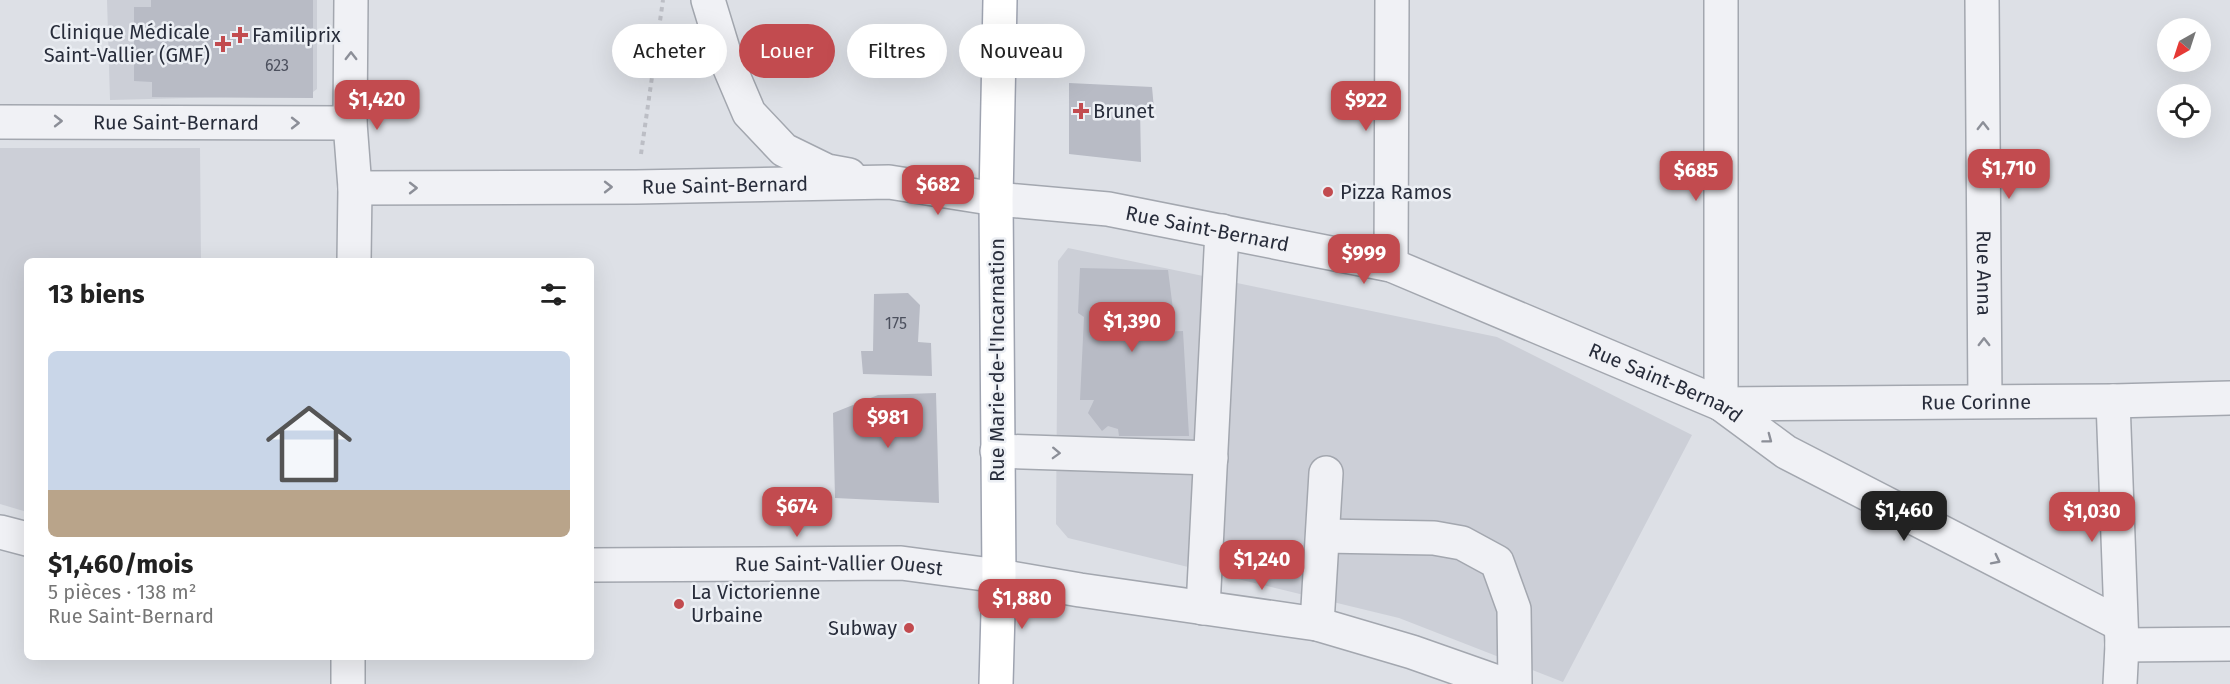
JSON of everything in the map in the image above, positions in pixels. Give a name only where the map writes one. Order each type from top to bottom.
[{"type":"main road","name":"Rue Marie-de-l'Incarnation","points":[[996,684],[999,576],[996,199],[1000,0]]},
{"type":"street","points":[[351,0],[350,123],[355,188],[354,258]]},
{"type":"street","points":[[708,0],[726,59],[749,113],[784,150],[827,171],[889,182]]},
{"type":"street","points":[[1391,265],[1392,0]]},
{"type":"street","points":[[1721,0],[1721,404]]},
{"type":"street","name":"Rue Anna","points":[[1982,0],[1985,401]]},
{"type":"street","name":"Rue Saint-Bernard","points":[[0,122],[350,123]]},
{"type":"street","name":"Rue Saint-Bernard","points":[[355,188],[636,187],[889,182],[996,199],[1108,209],[1391,265],[1721,404],[1786,452],[2121,635],[2230,644]]},
{"type":"street","points":[[1203,608],[1222,231]]},
{"type":"street","name":"Rue Corinne","points":[[1721,404],[2230,398]]},
{"type":"street","points":[[2113,401],[2121,635],[2120,684]]},
{"type":"street","points":[[998,451],[1211,458]]},
{"type":"street","points":[[1317,624],[1326,473]]},
{"type":"street","points":[[0,532],[24,538]]},
{"type":"street","points":[[1324,536],[1434,538],[1462,543],[1497,562],[1514,609],[1515,684]]},
{"type":"street","name":"Rue Saint-Vallier Ouest","points":[[594,565],[901,563],[1317,624],[1412,652],[1503,684]]},
{"type":"street","points":[[348,660],[348,684]]},
{"type":"path","points":[[636,187],[663,0]]},
{"type":"shaded area","name":"Clinique Médicale Saint-Vallier (GMF)","points":[[107,0],[317,0],[317,89],[309,95],[110,100]]},
{"type":"shaded area","points":[[0,148],[200,148],[201,258],[24,258],[24,511],[0,504]]},
{"type":"shaded area","points":[[1068,248],[1497,337],[1692,435],[1563,682],[1399,618],[1068,538],[1056,524],[1058,261]]},
{"type":"building","name":"Clinique Médicale Saint-Vallier (GMF)","points":[[151,0],[313,0],[313,98],[152,97],[152,82],[134,81],[134,7],[151,7]]},
{"type":"building","points":[[1069,83],[1152,87],[1154,109],[1140,109],[1141,162],[1069,154]]},
{"type":"building","points":[[1080,268],[1168,270],[1174,317],[1157,317],[1158,332],[1183,331],[1189,436],[1119,436],[1118,429],[1108,426],[1102,431],[1088,413],[1094,400],[1080,400],[1084,317],[1078,313]]},
{"type":"building","points":[[908,293],[920,305],[918,342],[931,343],[932,376],[863,374],[861,351],[873,351],[874,294]]},
{"type":"building","points":[[936,393],[939,503],[835,498],[833,413],[878,395]]},
{"type":"place","name":"Familiprix","points":[[240,35]]},
{"type":"place","name":"Clinique Médicale Saint-Vallier (GMF)","points":[[223,44]]},
{"type":"place","name":"Brunet","points":[[1081,111]]},
{"type":"place","name":"Pizza Ramos","points":[[1328,192]]},
{"type":"place","name":"La Victorienne Urbaine","points":[[679,604]]},
{"type":"place","name":"Subway","points":[[909,628]]}]
